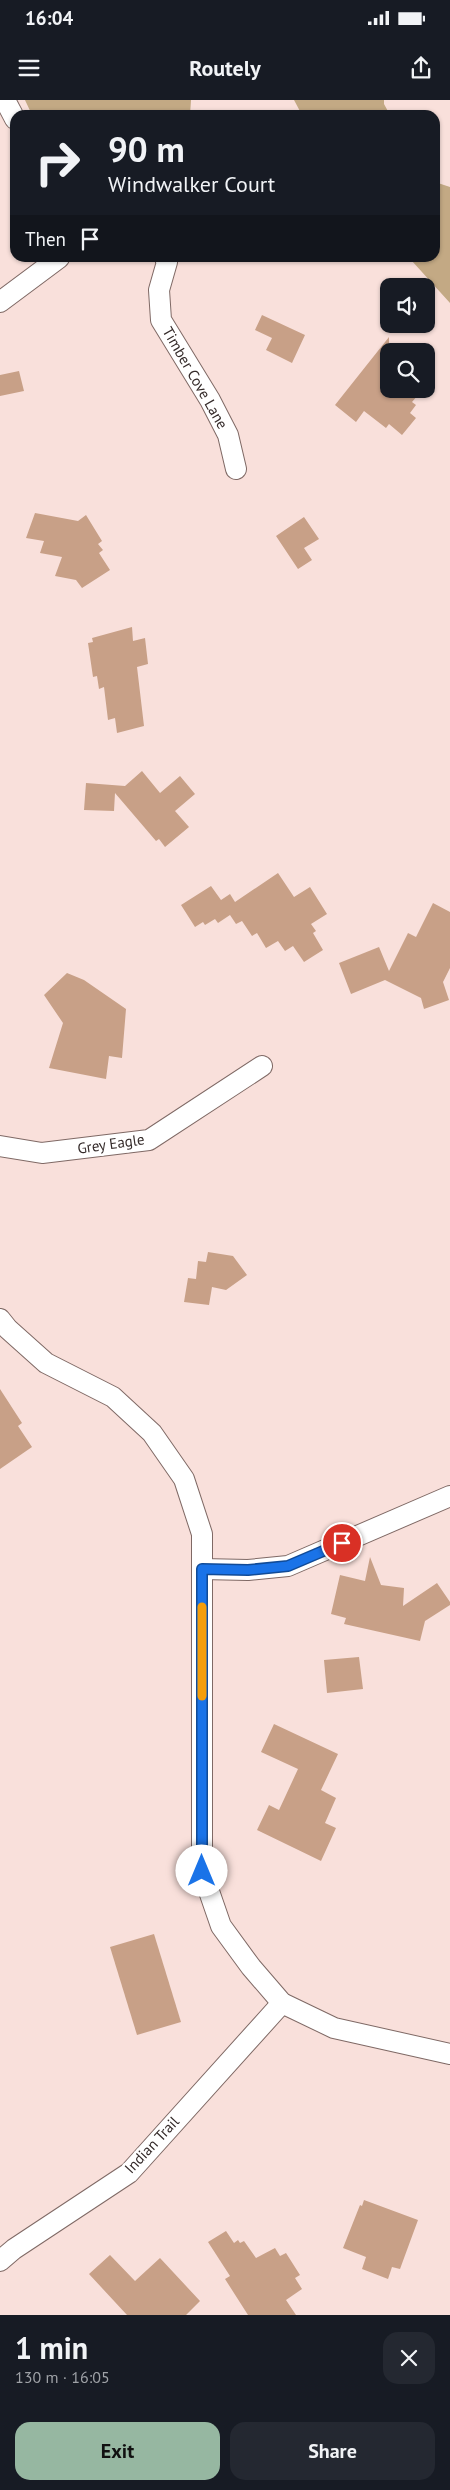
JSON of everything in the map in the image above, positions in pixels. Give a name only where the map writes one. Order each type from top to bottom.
[{"type":"street","points":[[0,302],[54,262]]},
{"type":"street","name":"Timber Cove Lane","points":[[168,262],[159,290],[161,320],[210,400],[228,435],[236,469]]},
{"type":"street","name":"Grey Eagle","points":[[0,1146],[42,1153],[149,1140],[262,1066]]},
{"type":"street","points":[[0,1319],[8,1329],[46,1363],[113,1398],[152,1433],[184,1479],[202,1534],[202,1871],[222,1926],[251,1967],[282,2003],[334,2028],[450,2054]]},
{"type":"street","points":[[202,1569],[248,1570],[288,1566],[450,1496]]},
{"type":"street","name":"Indian Trail","points":[[0,2261],[14,2249],[129,2173],[282,2003]]},
{"type":"shaded area","points":[[25,100],[191,100],[190,110],[30,110]]},
{"type":"shaded area","points":[[294,100],[384,100],[387,110],[299,110]]},
{"type":"shaded area","points":[[440,184],[450,187],[450,303],[435,286],[435,278],[427,278],[413,262],[440,262]]},
{"type":"building","points":[[262,315],[305,335],[292,363],[266,350],[272,338],[255,330]]},
{"type":"building","points":[[380,348],[380,398],[415,398],[412,402],[416,405],[410,413],[416,418],[402,435],[389,424],[386,428],[364,411],[356,422],[335,405]]},
{"type":"building","points":[[19,371],[24,391],[0,396],[0,375]]},
{"type":"building","points":[[35,513],[78,521],[86,515],[102,541],[98,544],[103,550],[99,553],[110,570],[82,588],[76,580],[55,576],[62,557],[40,553],[44,541],[26,538]]},
{"type":"building","points":[[304,517],[319,539],[304,548],[312,560],[298,569],[276,536]]},
{"type":"building","points":[[132,627],[133,641],[145,638],[148,664],[137,667],[144,726],[117,733],[115,718],[108,720],[104,687],[99,689],[97,676],[93,677],[88,643],[93,642],[92,638]]},
{"type":"building","points":[[142,771],[160,793],[180,776],[195,794],[175,811],[189,827],[165,847],[159,839],[156,841],[115,793],[114,811],[84,810],[86,783],[125,786]]},
{"type":"building","points":[[278,873],[294,897],[310,887],[327,914],[311,924],[316,931],[313,933],[323,950],[304,962],[293,946],[285,951],[278,941],[266,948],[257,933],[252,936],[242,921],[236,924],[230,915],[218,923],[215,919],[205,925],[203,922],[195,927],[181,905],[211,886],[221,900],[230,894],[235,902]]},
{"type":"building","points":[[433,903],[450,912],[450,968],[443,982],[449,1000],[424,1009],[421,998],[385,980],[351,994],[339,963],[379,947],[389,971],[408,933],[416,937]]},
{"type":"building","points":[[67,973],[84,980],[126,1009],[122,1058],[109,1056],[106,1079],[49,1068],[63,1023],[44,995]]},
{"type":"building","points":[[208,1252],[233,1256],[247,1275],[226,1290],[212,1287],[209,1305],[184,1302],[188,1278],[196,1279],[198,1261],[206,1262]]},
{"type":"building","points":[[0,1389],[22,1423],[18,1426],[32,1447],[0,1469]]},
{"type":"building","points":[[370,1557],[381,1585],[404,1588],[403,1606],[437,1583],[450,1602],[450,1605],[425,1621],[420,1641],[344,1624],[346,1618],[331,1614],[340,1575],[365,1581]]},
{"type":"building","points":[[359,1657],[363,1689],[327,1693],[324,1660]]},
{"type":"building","points":[[274,1724],[338,1754],[321,1790],[336,1798],[325,1823],[336,1828],[321,1861],[257,1830],[269,1805],[279,1810],[298,1769],[261,1752]]},
{"type":"building","points":[[154,1934],[181,2022],[137,2035],[110,1947]]},
{"type":"building","points":[[364,2200],[418,2220],[400,2269],[392,2267],[388,2279],[362,2269],[366,2257],[343,2248],[360,2205],[362,2206]]},
{"type":"building","points":[[226,2231],[234,2243],[238,2240],[240,2243],[244,2241],[256,2258],[275,2248],[280,2256],[286,2253],[300,2275],[295,2278],[302,2289],[286,2300],[296,2315],[248,2315],[225,2279],[230,2276],[208,2242]]},
{"type":"building","points":[[110,2255],[135,2281],[160,2258],[200,2301],[186,2315],[127,2315],[89,2274]]},
{"type":"slow traffic","points":[[202,1607],[202,1696]]},
{"type":"route","points":[[202,1871],[202,1569],[248,1570],[288,1566],[342,1543]]}]
